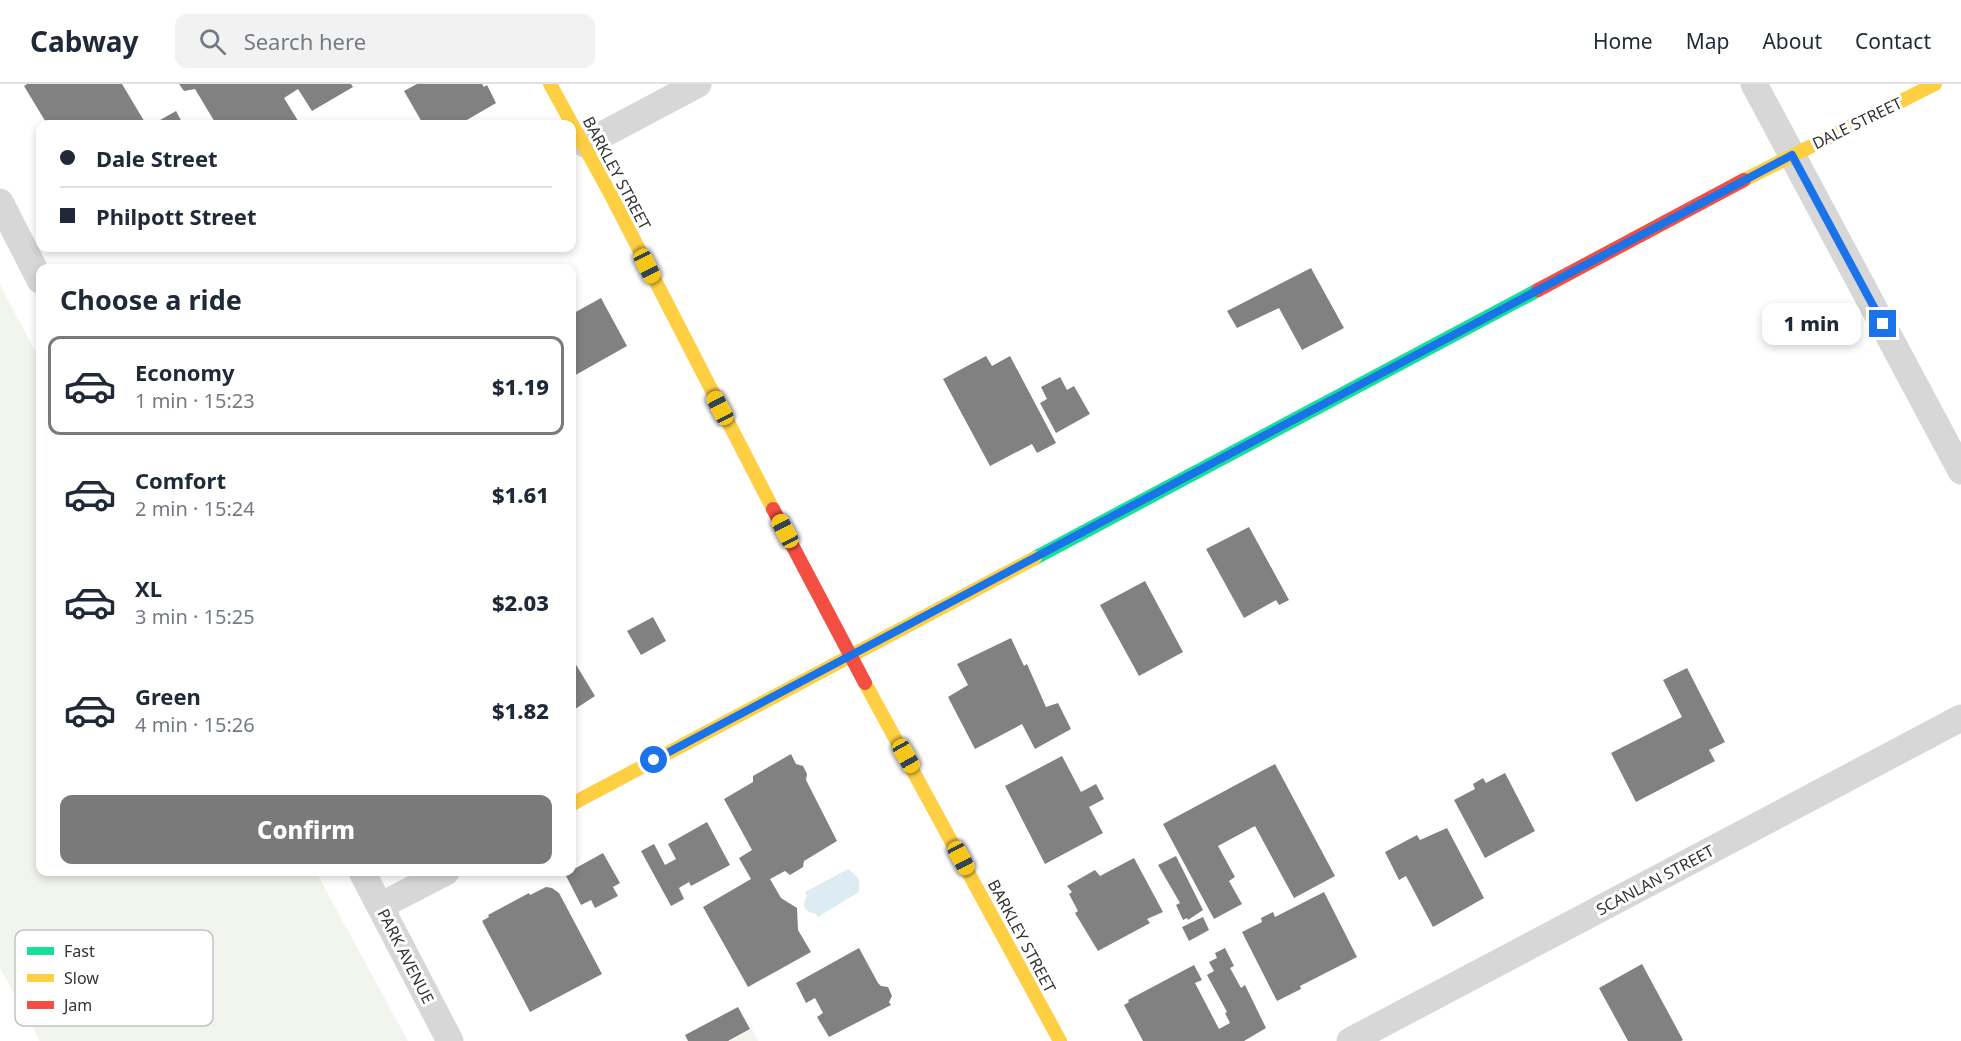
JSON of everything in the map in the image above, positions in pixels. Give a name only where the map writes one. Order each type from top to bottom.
[{"type":"street","name":"BARKLEY STREET","points":[[550,84],[571,120]]},
{"type":"street","points":[[585,144],[698,84]]},
{"type":"street","points":[[1754,84],[1961,471]]},
{"type":"street","name":"DALE STREET","points":[[576,802],[1792,155],[1935,84]]},
{"type":"street","name":"BARKLEY STREET","points":[[576,129],[709,388],[1060,1041]]},
{"type":"street","points":[[0,202],[36,272]]},
{"type":"street","name":"SCANLAN STREET","points":[[1350,1041],[1961,718]]},
{"type":"street","name":"PARK AVENUE","points":[[364,876],[450,1041]]},
{"type":"street","points":[[380,906],[438,876]]},
{"type":"shaded area","points":[[0,285],[36,352],[36,876],[318,876],[408,1041],[40,1041],[32,1026],[213,1026],[213,930],[15,930],[15,995],[0,968]]},
{"type":"shaded area","points":[[848,869],[858,878],[859,892],[818,917],[806,910],[805,892]]},
{"type":"shaded area","points":[[752,1029],[758,1041],[730,1041]]},
{"type":"building","points":[[27,84],[122,84],[144,120],[45,120],[24,86]]},
{"type":"building","points":[[179,84],[351,84],[353,87],[312,111],[298,89],[284,98],[298,120],[214,120],[195,89],[184,91]]},
{"type":"building","points":[[417,84],[482,84],[484,87],[487,85],[496,103],[467,120],[421,120],[404,91]]},
{"type":"building","points":[[176,111],[181,120],[160,120]]},
{"type":"building","points":[[1311,268],[1344,328],[1302,350],[1279,308],[1237,328],[1227,311]]},
{"type":"building","points":[[601,298],[627,346],[576,375],[576,312]]},
{"type":"building","points":[[986,356],[992,366],[1010,356],[1056,443],[1037,453],[1032,444],[990,466],[943,379]]},
{"type":"building","points":[[1060,377],[1067,390],[1074,386],[1090,414],[1056,433],[1040,403],[1047,399],[1041,387]]},
{"type":"building","points":[[1249,527],[1289,600],[1279,605],[1276,600],[1244,618],[1206,549]]},
{"type":"building","points":[[1145,581],[1183,652],[1139,676],[1100,605]]},
{"type":"building","points":[[653,617],[666,641],[641,655],[627,631]]},
{"type":"building","points":[[1011,638],[1024,666],[1027,664],[1046,707],[1058,703],[1071,729],[1035,749],[1022,724],[975,749],[948,697],[968,685],[957,664]]},
{"type":"building","points":[[576,665],[595,696],[576,708]]},
{"type":"building","points":[[1687,668],[1725,742],[1709,750],[1715,761],[1636,802],[1611,753],[1682,717],[1663,680]]},
{"type":"building","points":[[791,754],[796,764],[803,766],[807,774],[806,780],[837,841],[804,861],[803,867],[790,875],[785,871],[770,879],[781,898],[797,908],[798,930],[811,952],[748,987],[703,907],[751,879],[739,858],[752,850],[724,799],[753,782],[753,776]]},
{"type":"building","points":[[1062,756],[1081,792],[1096,784],[1104,799],[1089,807],[1103,833],[1045,864],[1005,786]]},
{"type":"building","points":[[1275,764],[1335,876],[1294,898],[1255,826],[1218,846],[1235,877],[1229,881],[1242,904],[1214,919],[1163,824]]},
{"type":"building","points":[[1505,773],[1535,831],[1485,858],[1454,800],[1475,789],[1473,784],[1483,778],[1486,783]]},
{"type":"building","points":[[707,822],[730,865],[691,886],[689,882],[679,888],[684,899],[671,906],[641,851],[654,844],[665,865],[676,859],[668,844]]},
{"type":"building","points":[[1447,828],[1484,898],[1433,927],[1406,876],[1399,880],[1385,852],[1417,835],[1420,840]]},
{"type":"building","points":[[603,853],[620,883],[613,887],[618,896],[595,908],[591,900],[581,905],[566,876],[576,876],[576,868]]},
{"type":"building","points":[[1176,856],[1203,910],[1188,920],[1187,918],[1183,920],[1176,905],[1180,903],[1158,865]]},
{"type":"building","points":[[1134,858],[1163,912],[1147,919],[1150,923],[1098,951],[1075,913],[1078,911],[1069,894],[1072,892],[1067,886],[1095,870],[1100,876]]},
{"type":"building","points":[[546,887],[559,893],[602,974],[530,1012],[482,921],[489,917],[488,915],[529,893],[530,895]]},
{"type":"building","points":[[1324,892],[1357,957],[1300,986],[1301,989],[1277,1001],[1242,932],[1262,922],[1261,918],[1273,912],[1275,917]]},
{"type":"building","points":[[1203,917],[1209,930],[1189,941],[1182,927]]},
{"type":"building","points":[[859,948],[878,983],[888,987],[892,996],[889,1002],[891,1005],[829,1037],[817,1017],[823,1013],[815,998],[806,1003],[796,983]]},
{"type":"building","points":[[1225,948],[1234,966],[1230,968],[1241,988],[1245,985],[1266,1028],[1244,1041],[1143,1041],[1124,1005],[1129,1002],[1128,1000],[1194,965],[1202,980],[1195,983],[1219,1029],[1230,1023],[1225,1013],[1227,1012],[1207,975],[1214,971],[1209,962],[1217,958],[1215,953]]},
{"type":"building","points":[[1642,964],[1683,1040],[1628,1041],[1599,988]]},
{"type":"building","points":[[738,1007],[750,1029],[728,1041],[688,1041],[685,1035]]},
{"type":"traffic: fast","points":[[1035,558],[1538,290]]},
{"type":"traffic: slow","points":[[550,84],[570,120]]},
{"type":"traffic: slow","points":[[1744,180],[1935,84]]},
{"type":"traffic: slow","points":[[576,131],[773,509]]},
{"type":"traffic: slow","points":[[576,802],[1035,558]]},
{"type":"traffic: slow","points":[[865,683],[1060,1041]]},
{"type":"traffic: jam","points":[[1538,290],[1744,180]]},
{"type":"traffic: jam","points":[[773,509],[865,683]]},
{"type":"route","points":[[654,760],[1792,155],[1883,324]]}]
